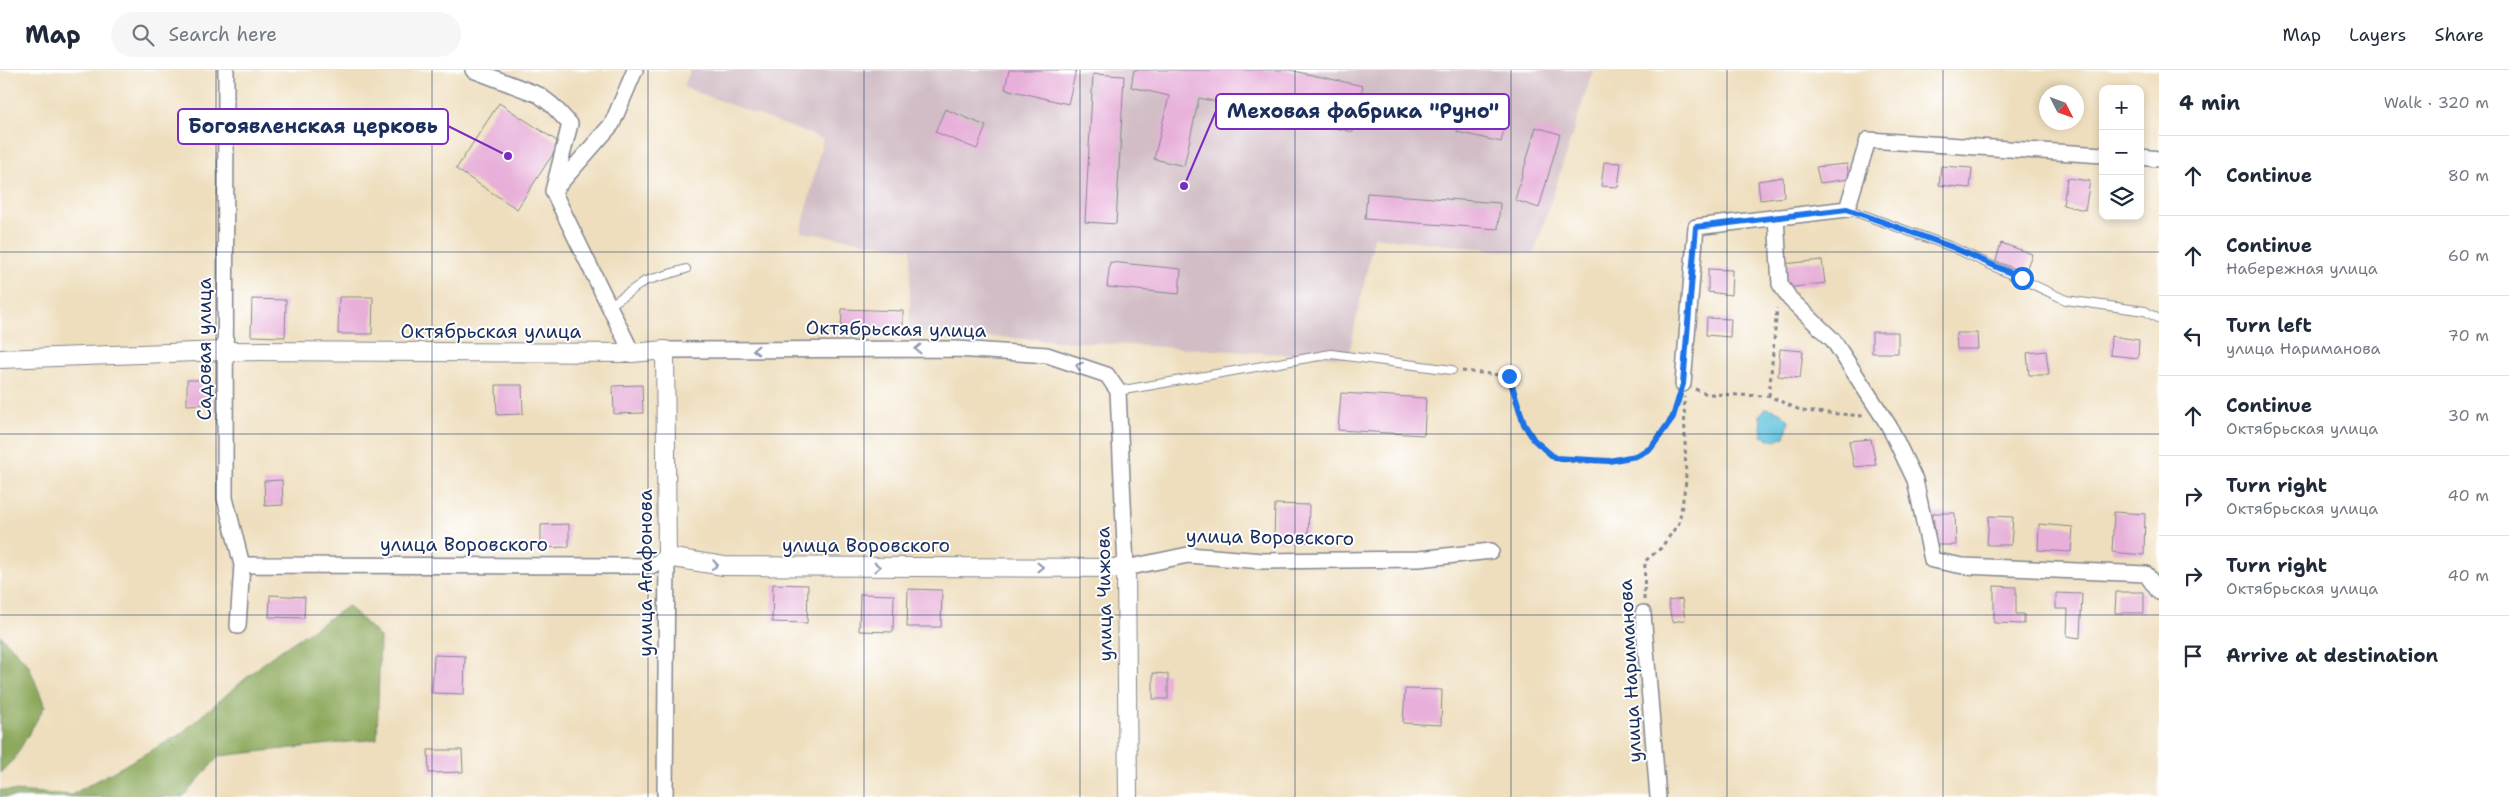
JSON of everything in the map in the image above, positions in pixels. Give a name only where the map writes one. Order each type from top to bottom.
[{"type":"street","name":"Садовая улица","points":[[226,70],[225,498],[242,565],[238,626]]},
{"type":"street","points":[[473,70],[539,95],[552,105],[570,124],[553,191],[632,353]]},
{"type":"street","points":[[553,191],[612,124],[635,70]]},
{"type":"street","points":[[1683,384],[1696,227],[1847,209],[1868,140],[2099,155]]},
{"type":"street","points":[[2144,158],[2159,159]]},
{"type":"street","points":[[1776,217],[1780,284],[1790,299],[1833,340],[1883,417],[1916,480],[1932,560],[1963,566],[2152,573],[2159,592]]},
{"type":"street","name":"Октябрьская улица","points":[[0,359],[224,351],[632,353],[665,350],[957,349],[1047,355],[1107,375],[1118,391]]},
{"type":"street","name":"улица Агафонова","points":[[665,350],[667,557],[665,797]]},
{"type":"street","name":"улица Чижова","points":[[1118,391],[1126,568],[1128,797]]},
{"type":"street","name":"улица Воровского","points":[[242,565],[651,566],[667,557],[724,566],[1126,568],[1188,555],[1263,560],[1420,558],[1491,550]]},
{"type":"street","name":"улица Нариманова","points":[[1643,613],[1658,797]]},
{"type":"lane","points":[[1847,209],[1952,247],[2066,300],[2145,311],[2159,319]]},
{"type":"lane","points":[[609,306],[645,281],[686,269]]},
{"type":"lane","points":[[1118,391],[1331,354],[1452,370]]},
{"type":"path","points":[[1769,396],[1780,284]]},
{"type":"path","points":[[1452,370],[1509,376],[1524,424],[1534,440],[1555,458],[1573,460],[1609,461],[1636,456],[1651,448],[1673,417],[1683,384],[1707,394],[1769,396],[1802,411],[1883,417]]},
{"type":"path","name":"улица Нариманова","points":[[1643,613],[1646,561],[1661,548],[1679,522],[1686,481],[1687,444],[1683,384]]},
{"type":"shaded area","points":[[691,70],[1593,70],[1534,254],[1374,237],[1348,358],[909,332],[911,249],[801,232],[823,139],[683,87]]},
{"type":"green space","points":[[348,606],[380,637],[377,739],[219,756],[183,797],[0,797],[0,790],[71,795],[179,735],[271,657]]},
{"type":"green space","points":[[0,635],[28,664],[45,706],[14,759],[0,773]]},
{"type":"water","points":[[1766,408],[1780,412],[1789,420],[1785,437],[1775,441],[1762,436],[1760,415]]},
{"type":"building","points":[[1009,70],[1076,70],[1068,104],[1005,89]]},
{"type":"building","points":[[1134,70],[1289,70],[1363,86],[1353,132],[1199,98],[1184,166],[1154,159],[1169,96],[1131,87]]},
{"type":"building","points":[[1093,74],[1124,76],[1116,224],[1085,222]]},
{"type":"building","points":[[499,103],[560,143],[517,209],[456,169]]},
{"type":"building","points":[[945,109],[986,126],[977,149],[935,132]]},
{"type":"building","points":[[1462,111],[1506,122],[1501,142],[1457,132]]},
{"type":"building","points":[[1536,127],[1560,134],[1539,208],[1515,200]]},
{"type":"building","points":[[1604,162],[1621,163],[1618,187],[1601,186]]},
{"type":"building","points":[[1847,164],[1849,179],[1820,183],[1816,167]]},
{"type":"building","points":[[1941,166],[1972,168],[1970,188],[1939,185]]},
{"type":"building","points":[[1783,177],[1784,197],[1760,200],[1758,181]]},
{"type":"building","points":[[2067,178],[2090,181],[2085,210],[2063,205]]},
{"type":"building","points":[[1367,193],[1500,203],[1498,229],[1365,219]]},
{"type":"building","points":[[2001,243],[2032,254],[2025,273],[1996,261]]},
{"type":"building","points":[[1822,260],[1825,283],[1787,288],[1783,264]]},
{"type":"building","points":[[1110,262],[1181,269],[1179,294],[1107,287]]},
{"type":"building","points":[[1708,269],[1732,270],[1731,295],[1708,292]]},
{"type":"building","points":[[339,297],[373,297],[372,334],[338,334]]},
{"type":"building","points":[[252,299],[286,300],[285,337],[251,336]]},
{"type":"building","points":[[842,309],[903,311],[903,332],[841,332]]},
{"type":"building","points":[[1707,318],[1731,319],[1730,337],[1706,335]]},
{"type":"building","points":[[1872,332],[1898,332],[1898,353],[1872,353]]},
{"type":"building","points":[[1956,333],[1977,333],[1978,349],[1957,349]]},
{"type":"building","points":[[2111,336],[2139,340],[2138,358],[2110,355]]},
{"type":"building","points":[[1780,349],[1803,351],[1800,378],[1778,376]]},
{"type":"building","points":[[2046,351],[2049,375],[2029,375],[2027,353]]},
{"type":"building","points":[[187,380],[211,380],[211,404],[187,405]]},
{"type":"building","points":[[496,385],[522,385],[523,414],[497,415]]},
{"type":"building","points":[[642,385],[643,413],[614,414],[613,386]]},
{"type":"building","points":[[1341,393],[1426,398],[1424,435],[1338,430]]},
{"type":"building","points":[[1871,439],[1876,465],[1854,467],[1849,441]]},
{"type":"building","points":[[282,480],[283,505],[265,506],[264,481]]},
{"type":"building","points":[[1275,504],[1309,505],[1308,542],[1274,541]]},
{"type":"building","points":[[2114,512],[2145,514],[2144,555],[2112,552]]},
{"type":"building","points":[[1933,513],[1955,513],[1956,545],[1936,545]]},
{"type":"building","points":[[1989,516],[2013,517],[2011,545],[1987,545]]},
{"type":"building","points":[[569,524],[569,547],[541,548],[541,525]]},
{"type":"building","points":[[2039,524],[2073,527],[2071,552],[2038,550]]},
{"type":"building","points":[[773,584],[808,585],[807,623],[772,622]]},
{"type":"building","points":[[1994,586],[2016,587],[2016,614],[2024,614],[2024,624],[1994,623]]},
{"type":"building","points":[[908,589],[942,590],[941,627],[907,627]]},
{"type":"building","points":[[2116,592],[2144,592],[2144,613],[2115,613]]},
{"type":"building","points":[[2056,593],[2082,594],[2080,638],[2067,636],[2068,609],[2056,609]]},
{"type":"building","points":[[860,594],[894,595],[893,632],[859,631]]},
{"type":"building","points":[[270,595],[305,597],[304,618],[269,617]]},
{"type":"building","points":[[1682,599],[1685,620],[1672,622],[1668,601]]},
{"type":"building","points":[[434,655],[465,656],[464,694],[432,693]]},
{"type":"building","points":[[1153,673],[1168,674],[1168,699],[1153,699]]},
{"type":"building","points":[[1405,689],[1442,690],[1441,725],[1403,723]]},
{"type":"building","points":[[428,750],[462,750],[463,772],[429,773]]},
{"type":"place","name":"Богоявленская церковь","points":[[508,156]]},
{"type":"place","name":"Меховая фабрика \"Руно\"","points":[[1184,186]]},
{"type":"route","points":[[1509,376],[1524,424],[1534,440],[1555,458],[1609,461],[1636,456],[1651,448],[1673,417],[1683,384],[1696,227],[1847,209],[1952,247],[2022,278]]}]
